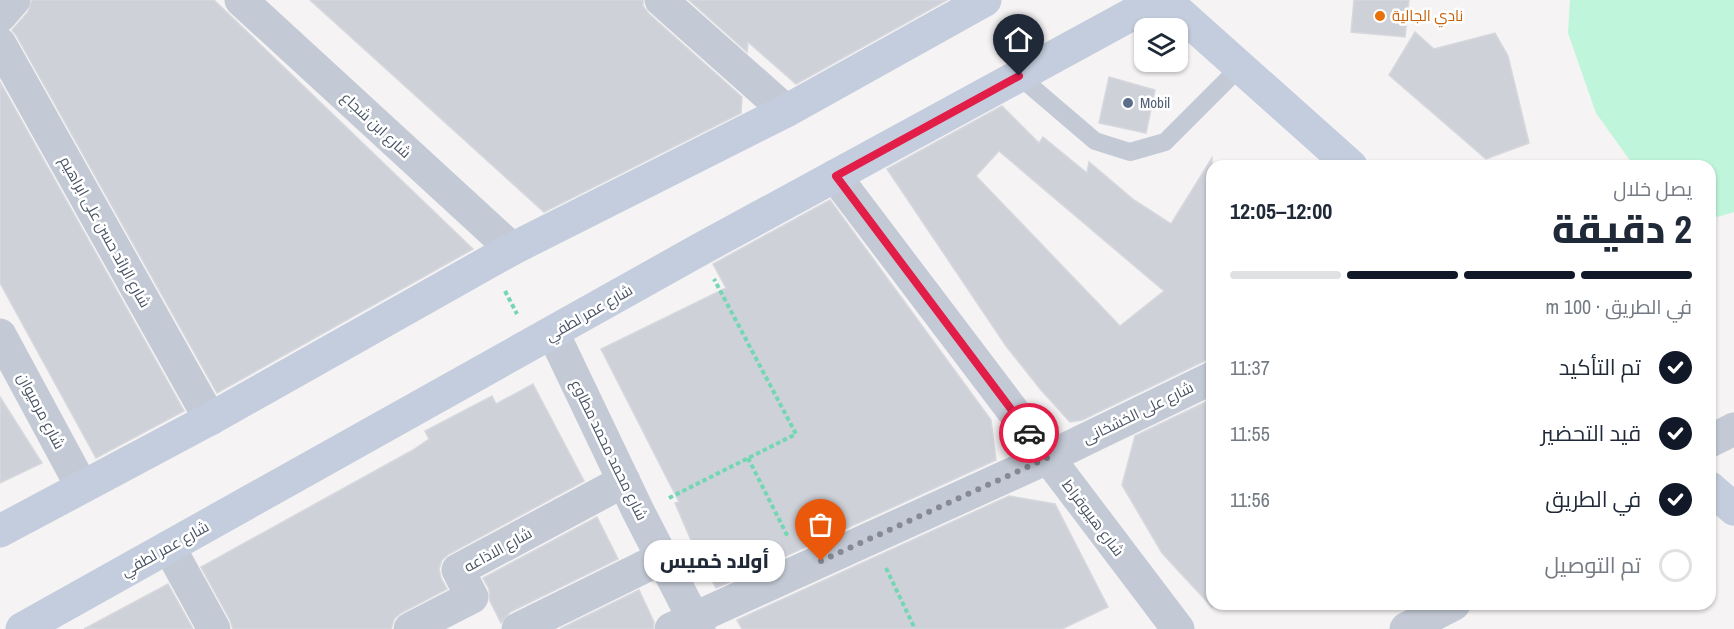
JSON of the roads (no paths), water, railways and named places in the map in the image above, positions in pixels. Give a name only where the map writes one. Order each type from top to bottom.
[{"type":"main road","points":[[0,531],[210,419],[501,255],[786,111],[985,0]]},
{"type":"main road","name":"شارع عمر لطفي","points":[[22,629],[699,250],[1158,0]]},
{"type":"main road","points":[[1165,0],[1344,160]]},
{"type":"main road","points":[[1716,493],[1734,509]]},
{"type":"street","points":[[0,16],[14,0]]},
{"type":"street","name":"شارع ابن شجاع","points":[[241,0],[501,255]]},
{"type":"street","points":[[661,0],[786,111]]},
{"type":"street","name":"شارع الرائد حسن على ابراهيم","points":[[0,44],[210,419]]},
{"type":"street","name":"شارع هيبوقراط","points":[[836,176],[1178,629]]},
{"type":"street","name":"شارع مرميوان","points":[[0,335],[82,487]]},
{"type":"street","name":"شارع محمد محمد مطاوع","points":[[543,339],[624,481],[662,558],[688,625]]},
{"type":"street","name":"شارع على الخشخانى","points":[[688,625],[804,568],[1047,458],[1206,381]]},
{"type":"street","points":[[1716,438],[1734,429]]},
{"type":"street","name":"شارع الاذاعه","points":[[418,627],[472,597],[458,570],[624,481]]},
{"type":"street","points":[[169,547],[214,629]]},
{"type":"street","points":[[518,629],[662,558]]},
{"type":"street","points":[[1406,629],[1442,610]]},
{"type":"lane","points":[[1019,76],[1095,141],[1130,152],[1165,142],[1240,67]]},
{"type":"place","name":"نادي الجالية","points":[[1380,16]]},
{"type":"place","name":"Mobil","points":[[1128,103]]},
{"type":"place","name":"أولاد خميس","points":[[821,561]]}]
